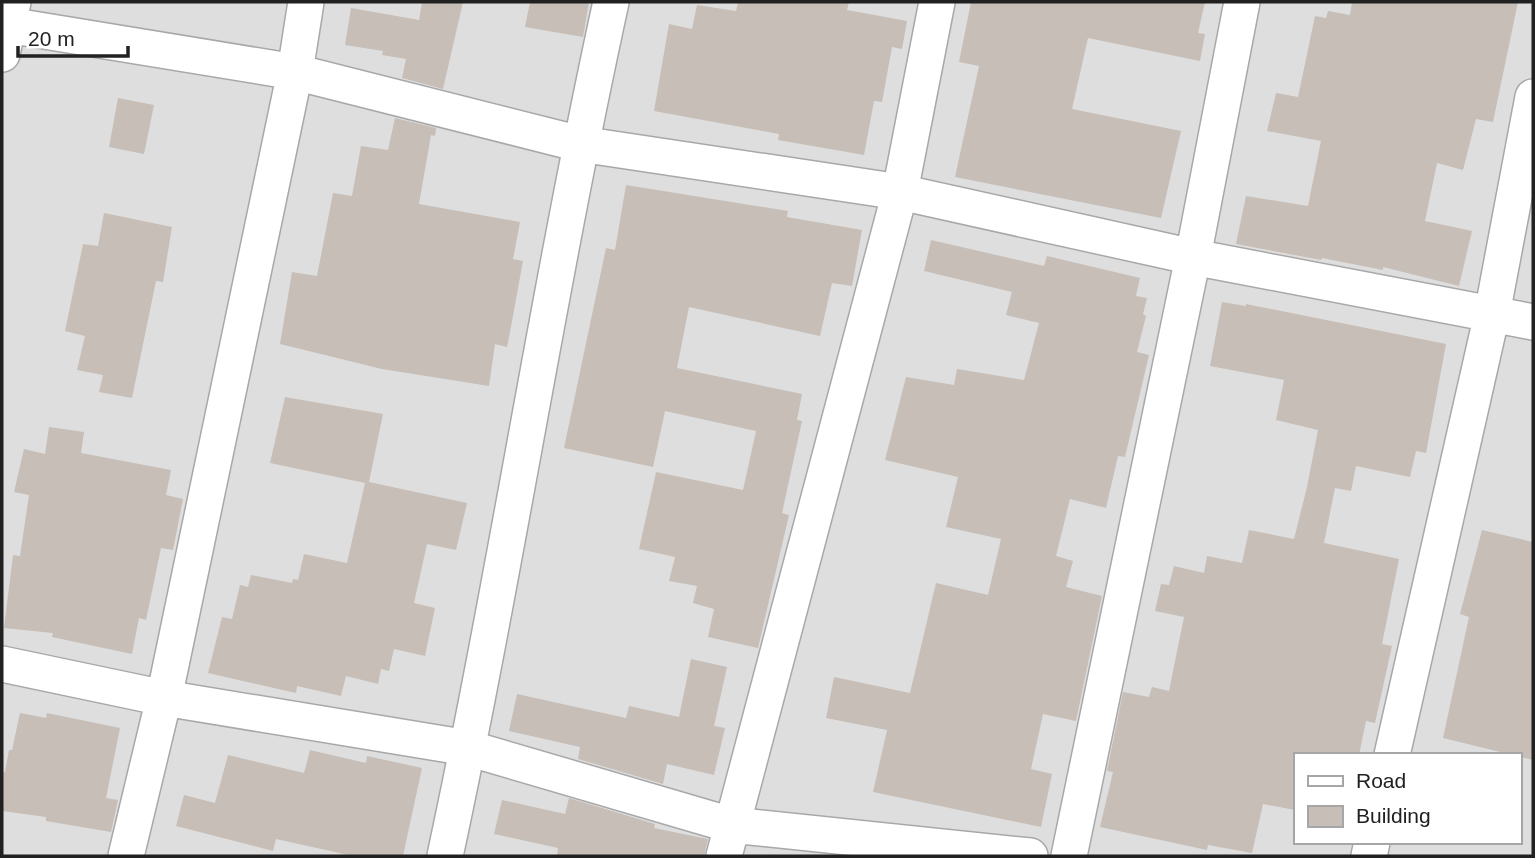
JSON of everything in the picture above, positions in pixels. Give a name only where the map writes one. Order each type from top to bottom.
[{"type":"street","points":[[126,856],[164,698],[295,72],[306,2]]},
{"type":"street","points":[[445,856],[468,748],[580,144],[611,2]]},
{"type":"street","points":[[727,841],[900,192],[936,2]]},
{"type":"street","points":[[1069,856],[1193,257],[1242,2]]},
{"type":"street","points":[[6,26],[295,72],[580,144],[900,192],[1193,257],[1533,322]]},
{"type":"street","points":[[1392,753],[1492,314],[1533,97]]},
{"type":"street","points":[[2,664],[164,698],[468,748],[727,841],[1030,856]]},
{"type":"shaded area","points":[[2,2],[1533,2],[1533,856],[2,856]]},
{"type":"building","points":[[422,2],[463,2],[443,89],[402,78],[406,59],[382,55],[383,51],[345,45],[351,8],[419,20]]},
{"type":"building","points":[[530,2],[589,2],[583,37],[525,27]]},
{"type":"building","points":[[738,2],[849,2],[847,10],[907,21],[902,49],[892,47],[882,102],[874,101],[864,155],[778,140],[779,134],[654,111],[669,24],[692,29],[697,5],[736,11]]},
{"type":"building","points":[[971,2],[1205,2],[1198,33],[1205,34],[1200,61],[1088,38],[1072,109],[1181,131],[1161,218],[955,177],[979,66],[959,62]]},
{"type":"building","points":[[1352,2],[1518,2],[1493,122],[1476,119],[1463,170],[1437,163],[1425,221],[1472,231],[1459,286],[1383,267],[1383,270],[1236,244],[1246,196],[1308,206],[1321,141],[1267,131],[1276,93],[1298,97],[1315,16],[1326,18],[1328,11],[1350,15]]},
{"type":"building","points":[[118,98],[154,105],[144,154],[109,147]]},
{"type":"building","points":[[395,118],[436,128],[435,136],[431,135],[419,204],[520,222],[513,259],[523,261],[510,332],[507,347],[495,344],[489,386],[382,369],[280,344],[292,272],[317,276],[333,193],[352,196],[361,146],[388,150]]},
{"type":"building","points":[[626,185],[788,211],[787,217],[862,230],[852,286],[832,283],[820,336],[689,307],[677,368],[802,394],[797,420],[802,421],[782,513],[789,515],[758,648],[708,637],[714,609],[693,603],[697,586],[669,581],[675,557],[639,549],[656,472],[743,490],[756,431],[665,411],[653,467],[564,448],[606,248],[615,250]]},
{"type":"building","points":[[104,213],[172,227],[163,282],[156,281],[132,398],[99,392],[103,375],[77,370],[85,336],[65,331],[83,244],[98,246]]},
{"type":"building","points":[[931,240],[1044,266],[1047,256],[1140,278],[1136,296],[1147,298],[1143,314],[1146,316],[1137,352],[1149,355],[1125,457],[1118,456],[1106,508],[1070,499],[1056,556],[1073,561],[1066,587],[1102,596],[1076,721],[1043,714],[1031,769],[1052,774],[1041,827],[873,792],[887,730],[826,718],[834,677],[910,693],[936,583],[988,595],[1001,539],[946,527],[958,477],[885,460],[906,377],[954,385],[957,369],[1024,380],[1039,323],[1006,315],[1012,292],[924,271]]},
{"type":"building","points":[[1222,302],[1246,304],[1446,344],[1426,453],[1416,451],[1410,477],[1356,466],[1351,491],[1335,488],[1324,543],[1399,559],[1382,644],[1392,646],[1375,723],[1366,721],[1359,753],[1294,753],[1294,810],[1263,804],[1252,853],[1208,845],[1207,850],[1100,827],[1113,772],[1107,771],[1123,692],[1149,697],[1152,687],[1169,691],[1184,617],[1155,611],[1161,584],[1169,585],[1174,566],[1204,573],[1207,556],[1242,563],[1249,530],[1294,539],[1307,487],[1318,430],[1276,420],[1284,380],[1210,366]]},
{"type":"building","points":[[285,397],[383,414],[369,482],[467,503],[456,550],[427,544],[414,603],[435,608],[425,656],[394,649],[389,671],[381,669],[378,684],[346,676],[341,696],[297,686],[296,693],[208,673],[222,617],[232,619],[240,585],[248,587],[251,575],[292,583],[293,579],[298,580],[304,554],[347,563],[365,483],[270,463]]},
{"type":"building","points":[[49,427],[84,432],[81,453],[171,470],[166,495],[183,499],[173,550],[161,548],[146,620],[139,618],[132,654],[52,637],[53,633],[4,628],[13,555],[20,556],[29,495],[14,492],[24,449],[45,454]]},
{"type":"building","points":[[1482,530],[1533,542],[1533,760],[1521,757],[1521,753],[1504,753],[1443,738],[1469,617],[1460,614]]},
{"type":"building","points":[[691,659],[727,667],[714,726],[725,728],[714,775],[667,764],[663,784],[578,759],[580,747],[509,731],[517,694],[626,718],[629,706],[679,717]]},
{"type":"building","points":[[20,713],[46,718],[47,713],[120,728],[106,798],[118,800],[111,832],[46,821],[46,817],[2,811],[2,772],[5,772],[9,750],[12,750]]},
{"type":"building","points":[[310,750],[366,763],[367,756],[422,768],[403,856],[353,856],[276,839],[273,851],[176,826],[184,795],[215,803],[228,755],[304,773]]},
{"type":"building","points":[[569,798],[655,824],[654,828],[708,839],[704,856],[557,856],[558,848],[494,834],[502,800],[565,814]]}]
